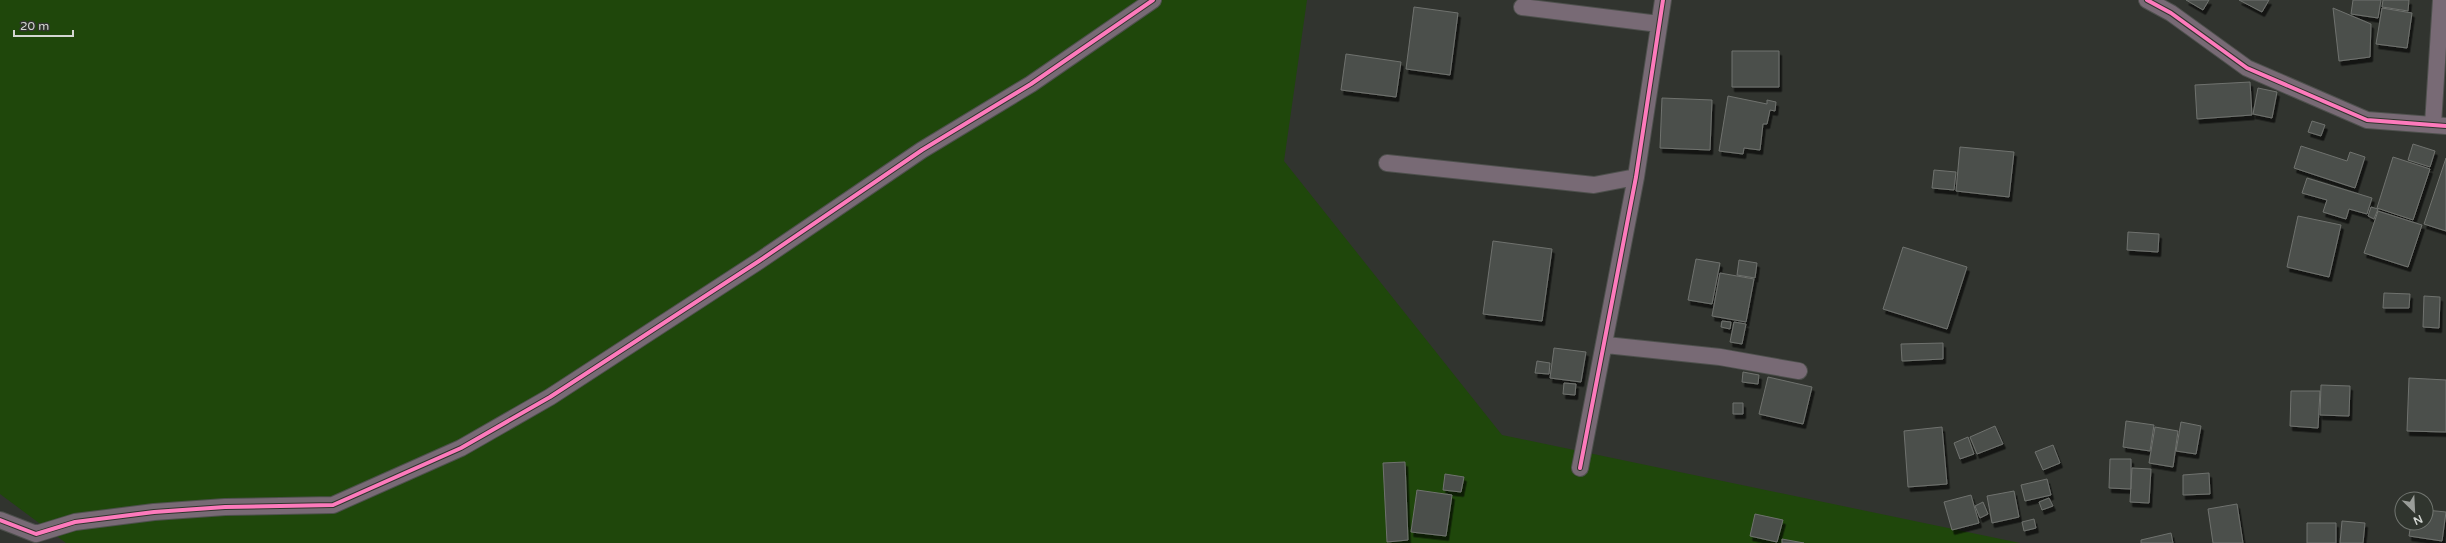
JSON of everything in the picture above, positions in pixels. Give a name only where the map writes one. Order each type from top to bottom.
[{"type":"street","points":[[0,520],[37,538],[75,522],[154,512],[224,507],[333,505],[462,448],[550,397],[759,261],[922,150],[1031,84],[1153,0]]},
{"type":"street","points":[[1580,468],[1606,345],[1636,177],[1658,24],[1663,0]]},
{"type":"street","points":[[2147,0],[2171,13],[2247,68],[2367,120],[2439,125],[2441,0]]},
{"type":"street","points":[[1522,7],[1658,24]]},
{"type":"street","points":[[1387,163],[1594,185],[1636,177]]},
{"type":"street","points":[[1606,345],[1720,357],[1799,371]]},
{"type":"green space","points":[[0,0],[1307,0],[1284,161],[1502,435],[2020,543],[66,543],[0,494]]},
{"type":"building","points":[[2186,0],[2209,0],[2203,10]]},
{"type":"building","points":[[2239,0],[2269,0],[2262,12]]},
{"type":"building","points":[[2353,0],[2381,0],[2378,18],[2351,14]]},
{"type":"building","points":[[2383,0],[2409,0],[2408,11],[2382,7]]},
{"type":"building","points":[[1414,7],[1458,13],[1450,75],[1406,69]]},
{"type":"building","points":[[2333,8],[2371,24],[2370,57],[2339,61]]},
{"type":"building","points":[[2382,8],[2412,13],[2407,48],[2376,44]]},
{"type":"building","points":[[1732,51],[1779,51],[1779,87],[1732,87]]},
{"type":"building","points":[[1346,54],[1401,62],[1396,97],[1341,90]]},
{"type":"building","points":[[2250,82],[2252,115],[2197,119],[2195,85]]},
{"type":"building","points":[[2258,88],[2277,92],[2272,118],[2253,114]]},
{"type":"building","points":[[1728,96],[1767,104],[1767,100],[1776,102],[1775,111],[1770,110],[1767,124],[1763,124],[1760,150],[1744,148],[1743,154],[1719,151]]},
{"type":"building","points":[[1662,98],[1712,100],[1710,150],[1660,148]]},
{"type":"building","points":[[2312,121],[2325,125],[2321,136],[2308,132]]},
{"type":"building","points":[[2413,144],[2435,151],[2430,167],[2408,160]]},
{"type":"building","points":[[2301,146],[2347,161],[2350,152],[2365,157],[2355,188],[2294,168]]},
{"type":"building","points":[[1960,147],[2014,152],[2009,197],[1956,191]]},
{"type":"building","points":[[2393,157],[2430,169],[2413,220],[2377,208]]},
{"type":"building","points":[[2446,158],[2446,231],[2424,224]]},
{"type":"building","points":[[1934,170],[1956,172],[1954,190],[1932,188]]},
{"type":"building","points":[[2307,178],[2372,198],[2367,214],[2349,209],[2346,219],[2323,212],[2327,200],[2302,193]]},
{"type":"building","points":[[2371,207],[2378,209],[2374,219],[2368,216]]},
{"type":"building","points":[[2378,211],[2422,225],[2408,267],[2364,253]]},
{"type":"building","points":[[2298,216],[2341,225],[2329,277],[2287,267]]},
{"type":"building","points":[[2128,232],[2159,234],[2158,252],[2127,250]]},
{"type":"building","points":[[1493,241],[1552,249],[1542,321],[1483,314]]},
{"type":"building","points":[[1903,247],[1967,267],[1947,329],[1883,309]]},
{"type":"building","points":[[1696,259],[1720,263],[1712,304],[1688,300]]},
{"type":"building","points":[[1739,260],[1757,263],[1755,278],[1737,275]]},
{"type":"building","points":[[1720,273],[1754,279],[1746,322],[1712,316]]},
{"type":"building","points":[[2384,293],[2410,294],[2409,308],[2383,308]]},
{"type":"building","points":[[2424,296],[2440,297],[2439,328],[2423,327]]},
{"type":"building","points":[[1722,321],[1731,322],[1730,329],[1721,327]]},
{"type":"building","points":[[1734,322],[1746,324],[1742,344],[1730,342]]},
{"type":"building","points":[[1943,343],[1943,359],[1902,361],[1901,344]]},
{"type":"building","points":[[1554,348],[1586,352],[1581,382],[1550,378]]},
{"type":"building","points":[[1537,361],[1550,363],[1549,374],[1535,373]]},
{"type":"building","points":[[1743,372],[1759,375],[1758,384],[1742,382]]},
{"type":"building","points":[[1768,377],[1812,387],[1803,424],[1759,414]]},
{"type":"building","points":[[2409,378],[2446,380],[2446,432],[2407,431]]},
{"type":"building","points":[[1564,383],[1576,384],[1575,395],[1563,394]]},
{"type":"building","points":[[2321,385],[2350,386],[2349,416],[2320,415]]},
{"type":"building","points":[[2291,391],[2320,391],[2318,428],[2290,426]]},
{"type":"building","points":[[1733,403],[1743,403],[1743,414],[1733,414]]},
{"type":"building","points":[[2126,421],[2154,425],[2150,451],[2123,447]]},
{"type":"building","points":[[2181,422],[2201,426],[2196,454],[2176,451]]},
{"type":"building","points":[[1995,426],[2003,444],[1977,454],[1970,437]]},
{"type":"building","points":[[1942,427],[1947,484],[1908,487],[1904,431]]},
{"type":"building","points":[[2155,427],[2178,431],[2173,467],[2149,463]]},
{"type":"building","points":[[1968,437],[1974,454],[1960,459],[1954,443]]},
{"type":"building","points":[[2053,445],[2060,463],[2043,470],[2035,452]]},
{"type":"building","points":[[2110,459],[2131,459],[2131,489],[2109,488]]},
{"type":"building","points":[[1405,462],[1408,540],[1387,542],[1383,463]]},
{"type":"building","points":[[2132,468],[2151,469],[2149,503],[2130,502]]},
{"type":"building","points":[[2209,473],[2210,494],[2183,495],[2183,475]]},
{"type":"building","points":[[1445,474],[1464,477],[1461,492],[1443,490]]},
{"type":"building","points":[[2047,479],[2051,495],[2025,501],[2021,485]]},
{"type":"building","points":[[1417,490],[1452,495],[1446,536],[1411,532]]},
{"type":"building","points":[[2014,491],[2019,517],[1992,523],[1987,496]]},
{"type":"building","points":[[1971,495],[1979,523],[1952,530],[1944,502]]},
{"type":"building","points":[[2049,498],[2053,506],[2042,510],[2039,502]]},
{"type":"building","points":[[1983,502],[1988,514],[1980,518],[1975,506]]},
{"type":"building","points":[[2237,504],[2243,543],[2213,543],[2208,509]]},
{"type":"building","points":[[2434,511],[2446,512],[2442,541],[2409,536],[2410,531],[2434,531]]},
{"type":"building","points":[[1755,514],[1783,520],[1777,542],[1750,536]]},
{"type":"building","points":[[2034,519],[2036,528],[2024,531],[2022,522]]},
{"type":"building","points":[[2342,521],[2365,523],[2363,543],[2340,543]]},
{"type":"building","points":[[2307,523],[2336,523],[2336,543],[2307,543]]},
{"type":"building","points":[[2171,533],[2173,543],[2141,543],[2141,540]]},
{"type":"building","points":[[1782,539],[1804,543],[1782,543]]},
{"type":"cycle path","points":[[0,520],[36,534],[75,522],[154,512],[225,507],[333,505],[461,448],[550,397],[759,261],[922,150],[1031,84],[1153,0]]},
{"type":"cycle path","points":[[1580,468],[1636,177],[1663,0]]},
{"type":"cycle path","points":[[2147,0],[2171,13],[2247,68],[2367,120],[2446,126]]}]
